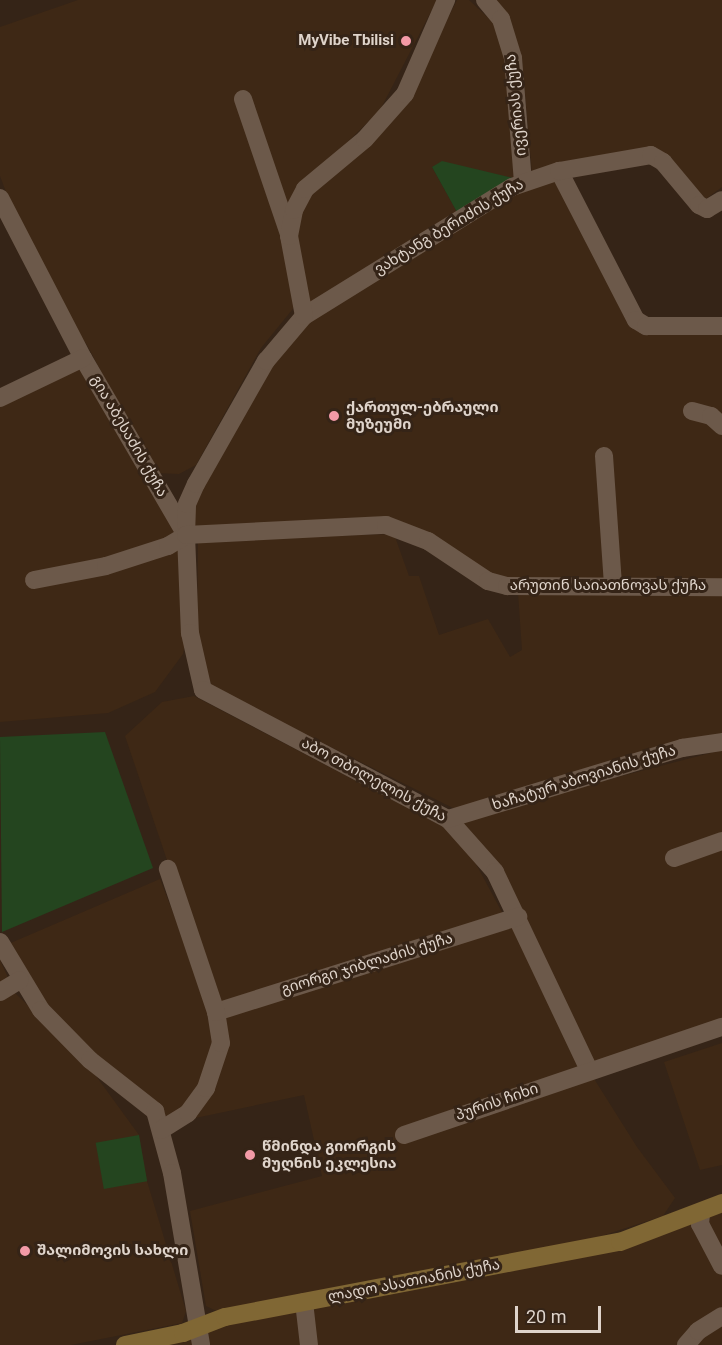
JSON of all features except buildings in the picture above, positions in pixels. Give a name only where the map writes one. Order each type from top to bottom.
[{"type":"street","points":[[289,236],[294,210],[305,189],[365,139],[405,94],[446,0]]},
{"type":"street","name":"ივერიას ქუჩა","points":[[485,0],[501,19],[513,58],[523,181]]},
{"type":"street","points":[[243,99],[289,236],[304,316]]},
{"type":"street","name":"ვახტანგ ბერიძის ქუჩა","points":[[186,534],[187,504],[196,484],[266,361],[304,316],[523,181],[559,171],[651,155],[663,162],[699,205],[707,209],[722,200]]},
{"type":"street","points":[[559,171],[636,320],[646,326],[722,326]]},
{"type":"street","name":"გია აბესაძის ქუჩა","points":[[0,198],[83,358],[186,534],[190,633],[203,690]]},
{"type":"street","points":[[0,398],[83,358]]},
{"type":"street","points":[[692,411],[711,416],[722,426]]},
{"type":"street","points":[[604,456],[613,586]]},
{"type":"street","name":"არუთინ საიათნოვას ქუჩა","points":[[186,534],[386,525],[428,541],[488,581],[507,586],[722,587]]},
{"type":"street","points":[[34,580],[106,566],[168,546],[186,534]]},
{"type":"street","name":"აბო თბილელის ქუჩა","points":[[203,690],[448,819],[495,872],[589,1070]]},
{"type":"street","name":"ხაჩატურ აბოვიანის ქუჩა","points":[[448,819],[682,748],[722,742]]},
{"type":"street","points":[[674,858],[722,841]]},
{"type":"street","points":[[161,1130],[188,1113],[206,1088],[221,1043],[216,1012],[168,870]]},
{"type":"street","name":"გიორგი ჯიბლაძის ქუჩა","points":[[216,1012],[518,917]]},
{"type":"street","points":[[0,942],[20,980],[41,1010],[90,1060],[154,1111],[161,1130],[200,1336]]},
{"type":"street","points":[[0,992],[20,980]]},
{"type":"street","name":"პურის ჩიხი","points":[[404,1135],[589,1070],[722,1027]]},
{"type":"street","name":"ლადო ასათიანის ქუჩა","points":[[125,1345],[200,1336],[225,1317],[620,1242],[701,1214],[722,1203]]},
{"type":"street","points":[[701,1214],[700,1224],[722,1266]]},
{"type":"street","points":[[304,1302],[309,1345]]},
{"type":"street","points":[[686,1345],[698,1332],[722,1316]]},
{"type":"shaded area","points":[[78,0],[437,0],[380,110],[301,188],[285,231],[296,305],[261,348],[196,465],[179,474],[155,473],[87,345],[66,317],[18,224],[0,176],[0,27]]},
{"type":"shaded area","points":[[457,0],[469,0],[496,25],[508,62],[517,179],[442,162],[432,167],[458,214],[309,306],[296,231],[301,207],[415,83]]},
{"type":"shaded area","points":[[489,0],[722,0],[722,187],[703,201],[668,159],[532,173],[522,60]]},
{"type":"shaded area","points":[[559,175],[632,321],[722,333],[722,584],[507,583],[415,527],[193,531],[194,502],[271,363],[307,318],[512,191]]},
{"type":"shaded area","points":[[80,368],[178,536],[187,635],[183,654],[155,692],[108,713],[0,722],[0,406]]},
{"type":"shaded area","points":[[394,534],[409,576],[419,576],[439,635],[488,619],[510,657],[522,650],[518,593],[722,593],[722,737],[457,810],[212,688],[197,633],[198,540]]},
{"type":"shaded area","points":[[194,696],[461,836],[504,916],[216,1005],[125,736],[162,702]]},
{"type":"shaded area","points":[[722,750],[722,1022],[593,1063],[456,819]]},
{"type":"shaded area","points":[[160,879],[211,1010],[216,1042],[201,1084],[185,1107],[159,1124],[96,1076],[139,1135],[147,1181],[186,1311],[182,1323],[71,1345],[0,1345],[0,960],[15,993],[36,1013],[6,945]]},
{"type":"shaded area","points":[[516,919],[586,1066],[637,1147],[675,1198],[663,1216],[583,1242],[225,1315],[206,1306],[190,1211],[322,1176],[304,1095],[186,1120],[222,1012]]},
{"type":"shaded area","points":[[722,1043],[722,1165],[700,1170],[664,1062]]},
{"type":"shaded area","points":[[722,1211],[722,1345],[136,1345]]},
{"type":"green space","points":[[442,161],[517,179],[458,214],[432,167]]},
{"type":"green space","points":[[105,732],[153,868],[2,932],[0,737]]},
{"type":"green space","points":[[139,1135],[147,1181],[104,1189],[96,1143]]},
{"type":"place","name":"MyVibe Tbilisi","points":[[406,41]]},
{"type":"place","name":"ქართულ-ებრაული მუზეუმი","points":[[334,416]]},
{"type":"place","name":"წმინდა გიორგის მუღნის ეკლესია","points":[[250,1155]]},
{"type":"place","name":"შალიმოვის სახლი","points":[[25,1251]]}]
